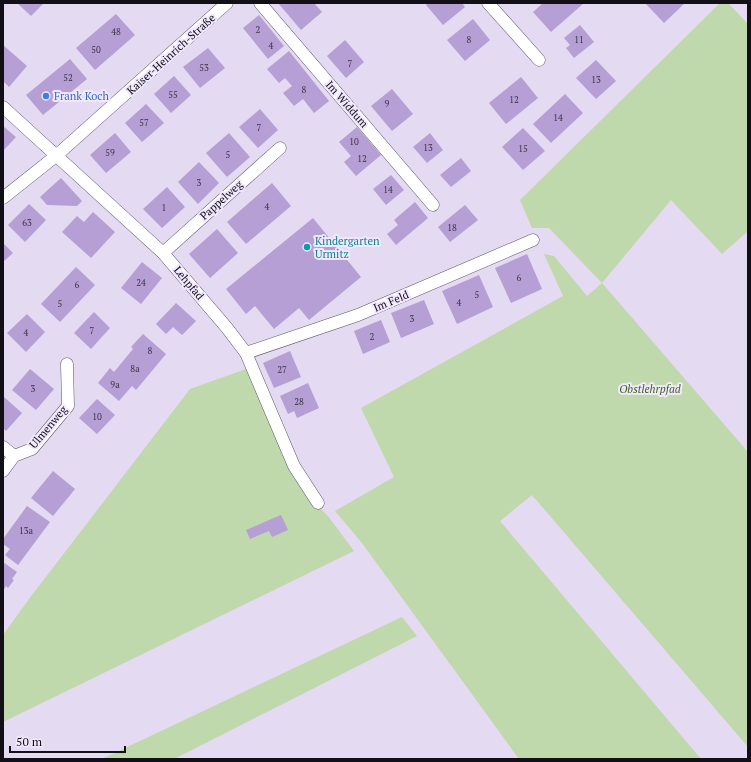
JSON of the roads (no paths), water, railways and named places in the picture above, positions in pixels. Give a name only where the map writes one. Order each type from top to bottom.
[{"type":"street","name":"Kaiser-Heinrich-Straße","points":[[3,198],[57,155],[228,3]]},
{"type":"street","name":"Im Widdum","points":[[260,3],[433,205]]},
{"type":"street","points":[[488,3],[539,60]]},
{"type":"street","name":"Lehpfad","points":[[3,107],[163,253],[246,353],[294,466],[318,503]]},
{"type":"street","name":"Pappelweg","points":[[163,253],[280,148]]},
{"type":"street","name":"Im Feld","points":[[246,353],[358,315],[533,240]]},
{"type":"street","name":"Ulmenweg","points":[[14,456],[32,450],[68,406],[67,364]]},
{"type":"street","points":[[3,447],[14,456],[3,471]]},
{"type":"place","name":"Frank Koch","points":[[46,96]]},
{"type":"place","name":"Kindergarten Urmitz","points":[[307,247]]},
{"type":"park label","name":"Obstlehrpfad","points":[[650,389]]}]
